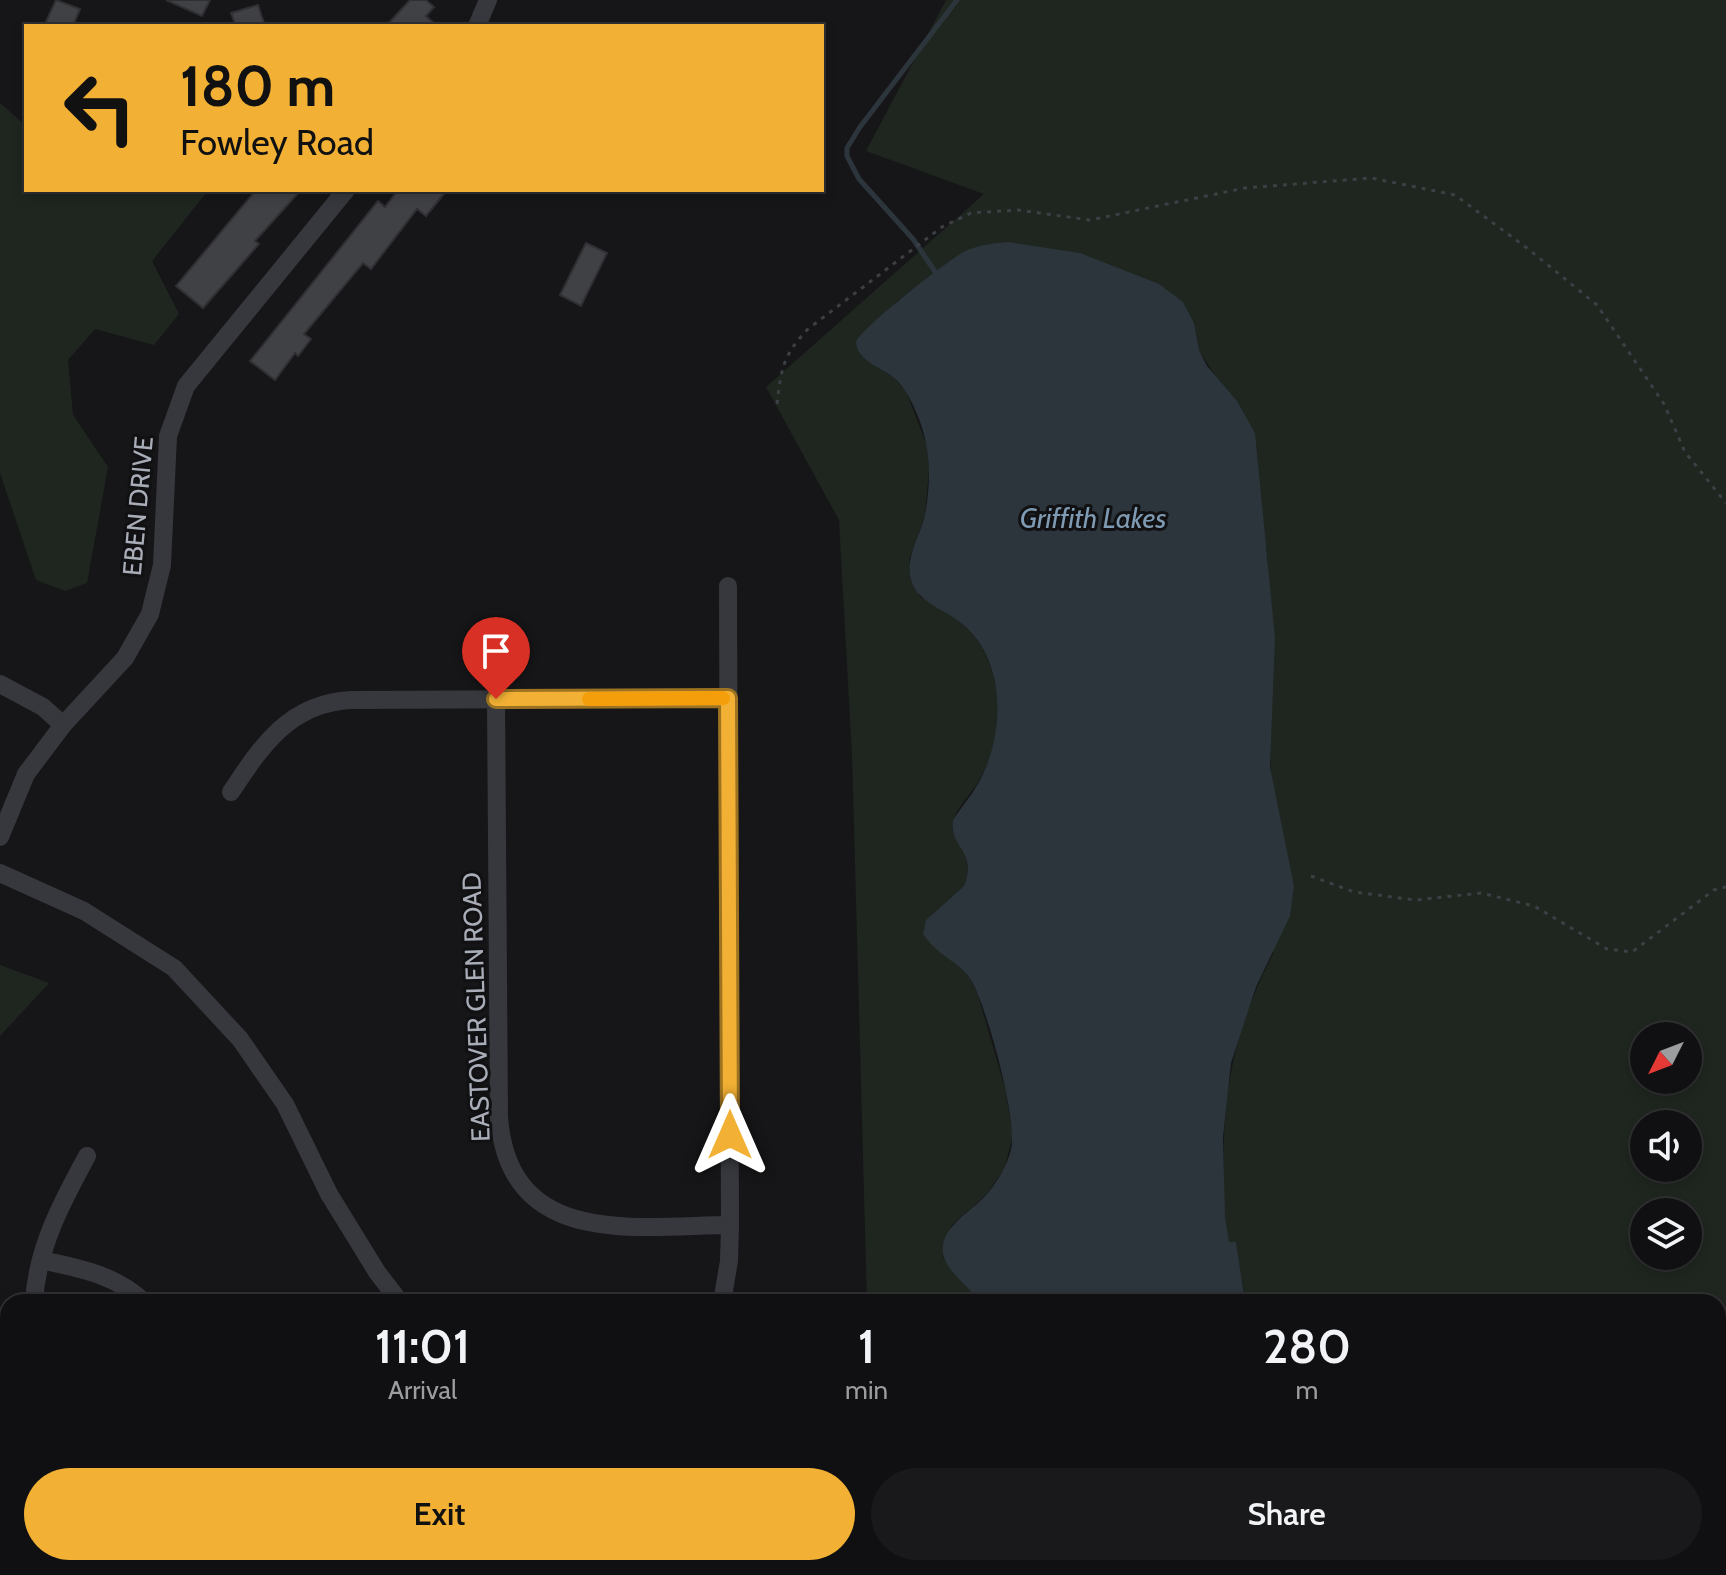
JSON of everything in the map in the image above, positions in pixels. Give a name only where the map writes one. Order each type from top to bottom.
[{"type":"street","points":[[478,24],[488,0]]},
{"type":"street","name":"EBEN DRIVE","points":[[0,837],[26,774],[63,725],[125,658],[150,614],[162,565],[168,436],[186,386],[344,192]]},
{"type":"street","points":[[723,1294],[729,1261],[730,1225],[728,586]]},
{"type":"street","points":[[0,684],[43,707],[63,725]]},
{"type":"street","points":[[231,792],[270,736],[290,719],[313,707],[351,700],[728,698]]},
{"type":"street","name":"EASTOVER GLEN ROAD","points":[[496,699],[499,1117],[508,1159],[532,1194],[554,1211],[581,1222],[609,1226],[730,1225]]},
{"type":"street","points":[[0,873],[84,911],[174,968],[240,1039],[285,1104],[329,1194],[394,1294]]},
{"type":"street","points":[[35,1294],[41,1260],[60,1205],[87,1156]]},
{"type":"street","points":[[41,1260],[103,1275],[135,1294]]},
{"type":"path","points":[[777,404],[781,366],[792,345],[808,329],[942,227],[971,213],[1018,210],[1090,220],[1245,188],[1371,178],[1455,195],[1597,305],[1664,404],[1685,452],[1726,503]]},
{"type":"path","points":[[1311,876],[1354,892],[1416,900],[1481,893],[1534,906],[1607,949],[1632,952],[1714,890],[1726,887]]},
{"type":"shaded area","points":[[946,0],[1726,0],[1726,1294],[1244,1294],[1236,1243],[1229,1242],[1226,1227],[1225,1120],[1239,1037],[1273,954],[1268,561],[1259,501],[1257,454],[1237,401],[1221,385],[1199,350],[1194,323],[954,258],[896,302],[864,358],[894,378],[906,391],[927,446],[929,469],[925,516],[909,560],[920,597],[947,612],[976,638],[993,676],[997,697],[995,739],[981,777],[952,826],[967,863],[964,886],[926,920],[970,978],[978,995],[1005,1088],[1013,1136],[1004,1169],[987,1194],[952,1225],[943,1257],[973,1294],[867,1294],[852,754],[839,520],[766,387],[984,194],[866,151]]},
{"type":"shaded area","points":[[0,103],[24,124],[24,192],[206,193],[152,261],[179,314],[154,345],[95,329],[68,360],[73,415],[108,467],[87,583],[65,591],[36,580],[0,473]]},
{"type":"shaded area","points":[[0,965],[49,983],[0,1036]]},
{"type":"water","name":"Griffith Lakes","points":[[1008,242],[1080,253],[1159,284],[1183,302],[1194,323],[1199,350],[1207,366],[1237,401],[1255,433],[1275,638],[1270,767],[1294,886],[1290,916],[1256,987],[1231,1063],[1223,1137],[1225,1217],[1229,1242],[1236,1242],[1244,1294],[973,1294],[945,1260],[944,1240],[949,1231],[992,1188],[1011,1150],[1006,1090],[978,994],[967,974],[923,934],[926,920],[964,886],[967,864],[955,837],[953,820],[977,786],[990,755],[995,735],[997,694],[986,654],[975,637],[960,622],[924,599],[914,587],[910,562],[925,515],[929,467],[926,443],[906,391],[894,378],[865,359],[856,342],[889,309],[956,257],[976,247]]},
{"type":"building","points":[[56,0],[80,9],[74,24],[45,24]]},
{"type":"building","points":[[166,0],[210,0],[202,16]]},
{"type":"building","points":[[410,0],[426,0],[434,7],[426,16],[435,24],[388,24]]},
{"type":"building","points":[[258,5],[264,24],[235,24],[231,13]]},
{"type":"building","points":[[254,192],[299,192],[255,241],[259,244],[203,308],[176,286]]},
{"type":"building","points":[[396,192],[445,192],[426,216],[417,209],[371,269],[363,263],[304,334],[311,339],[298,356],[295,353],[275,380],[250,361],[378,201],[385,207]]},
{"type":"building","points":[[586,243],[607,253],[581,306],[560,295]]},
{"type":"waterway","points":[[933,278],[936,273],[913,239],[859,179],[847,156],[847,148],[957,0]]},
{"type":"slow traffic","points":[[589,699],[723,698]]},
{"type":"route","points":[[496,699],[728,698],[730,1135]]}]
